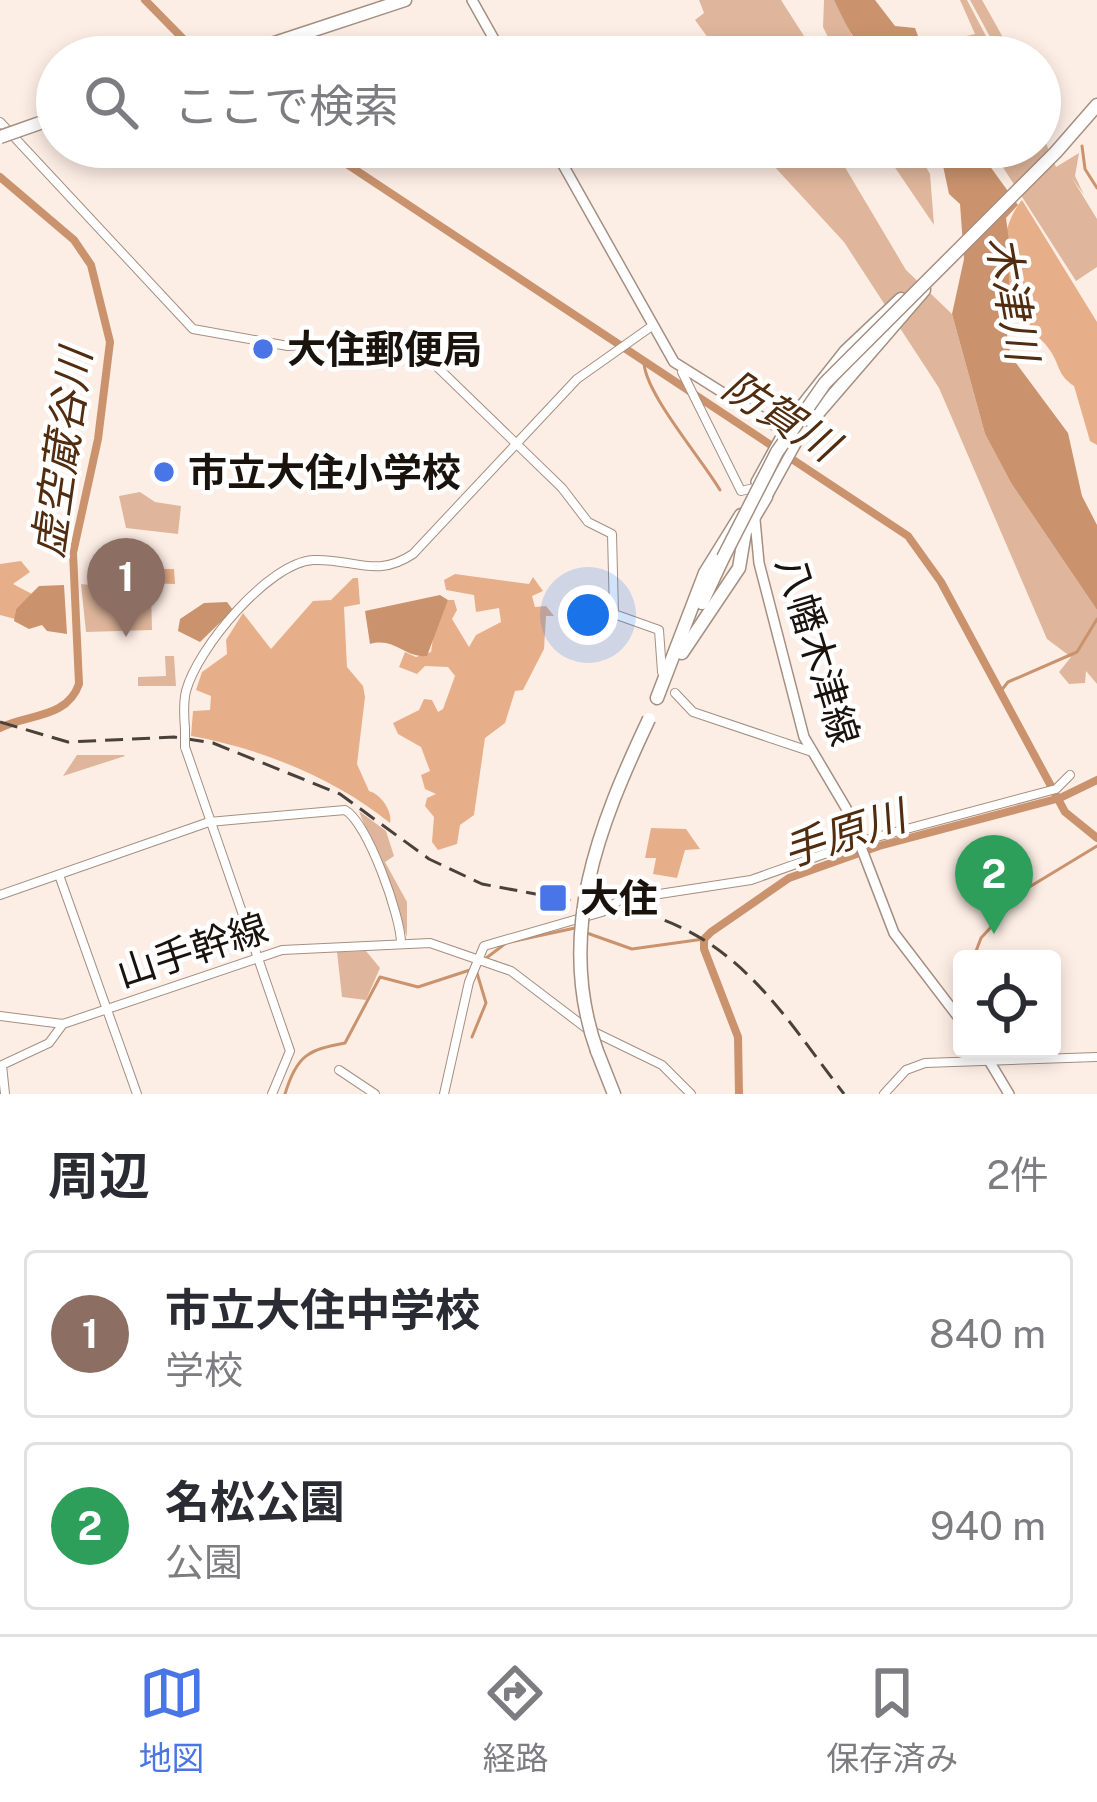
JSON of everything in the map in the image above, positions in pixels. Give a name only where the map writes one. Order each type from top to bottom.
[{"type":"highway","points":[[273,36],[379,0]]},
{"type":"highway","points":[[295,36],[404,0]]},
{"type":"highway","points":[[1061,149],[1097,103]]},
{"type":"highway","points":[[1061,150],[1097,115]]},
{"type":"highway","points":[[0,141],[36,128]]},
{"type":"highway","points":[[786,427],[819,381],[865,332],[1042,168]]},
{"type":"highway","points":[[657,698],[804,420],[851,362],[1043,168]]},
{"type":"highway","points":[[649,718],[777,452],[811,401],[947,259]]},
{"type":"highway","points":[[812,421],[833,390],[928,285]]},
{"type":"highway","points":[[682,653],[752,552],[746,525],[752,493]]},
{"type":"highway","points":[[613,1090],[597,1052],[580,978],[584,897],[606,813],[705,573],[746,525]]},
{"type":"main road","points":[[472,0],[492,36]]},
{"type":"main road","points":[[565,168],[682,372],[786,427],[798,440],[752,493]]},
{"type":"main road","points":[[752,493],[786,427]]},
{"type":"main road","name":"八幡木津線","points":[[752,552],[812,752],[846,808],[894,933],[953,1010]]},
{"type":"main road","points":[[991,1060],[1009,1094]]},
{"type":"street","points":[[0,122],[36,161]]},
{"type":"street","points":[[43,168],[193,329],[288,346],[343,343],[418,352],[562,488],[588,522],[612,534],[614,614],[658,630],[662,672]]},
{"type":"street","points":[[272,1094],[290,1051],[184,747],[186,692],[195,670],[266,580],[304,562],[371,570],[404,561],[577,379],[652,326]]},
{"type":"street","points":[[682,372],[752,493]]},
{"type":"street","points":[[675,693],[702,716],[812,752]]},
{"type":"street","points":[[444,1094],[484,946],[602,912],[620,900],[752,880],[1056,789],[1070,775]]},
{"type":"street","points":[[0,896],[209,822],[291,811],[353,814],[400,926],[400,944]]},
{"type":"street","points":[[59,875],[137,1094]]},
{"type":"street","name":"山手幹線","points":[[0,1016],[63,1024],[256,957],[310,947],[430,943],[530,983],[586,1028],[662,1065],[688,1094]]},
{"type":"street","points":[[4,1094],[2,1065],[49,1043],[63,1024]]},
{"type":"street","points":[[884,1094],[917,1065],[1097,1057]]},
{"type":"street","points":[[339,1070],[375,1094]]},
{"type":"shaded area","points":[[699,0],[781,0],[804,36],[707,36],[695,20],[704,13]]},
{"type":"shaded area","points":[[824,0],[834,0],[852,36],[828,36],[823,27]]},
{"type":"shaded area","points":[[834,0],[875,0],[895,26],[915,28],[918,36],[853,36]]},
{"type":"shaded area","points":[[960,0],[967,0],[986,36],[966,36],[975,34]]},
{"type":"shaded area","points":[[970,0],[982,0],[1002,36],[990,36]]},
{"type":"shaded area","points":[[1079,153],[1075,176],[1084,195],[1072,178],[1097,219],[1097,267],[1076,281],[1003,168],[1061,168]]},
{"type":"shaded area","points":[[776,168],[845,168],[906,270],[952,314],[985,434],[1011,483],[1097,610],[1097,684],[1086,671],[1085,683],[1069,684],[1059,672],[1071,657],[1047,639],[939,388],[844,242]]},
{"type":"shaded area","points":[[895,168],[927,168],[934,225]]},
{"type":"shaded area","points":[[943,168],[991,168],[1018,205],[1006,218],[1010,249],[1007,342],[1013,359],[1068,433],[1082,496],[1097,525],[1097,610],[1011,483],[985,434],[952,314],[964,259],[960,204],[949,194]]},
{"type":"shaded area","points":[[1022,200],[1097,322],[1097,445],[1090,441],[1074,386],[1010,301],[1003,255],[1008,225]]},
{"type":"shaded area","points":[[140,492],[155,502],[181,506],[178,534],[126,528],[119,496]]},
{"type":"shaded area","points":[[120,551],[141,552],[141,562],[123,560],[124,569],[174,569],[175,584],[114,582],[107,560]]},
{"type":"shaded area","points":[[21,561],[30,572],[13,584],[32,594],[16,609],[15,619],[0,615],[0,564]]},
{"type":"shaded area","points":[[455,574],[529,584],[533,577],[543,591],[532,596],[535,607],[546,606],[554,616],[546,616],[544,649],[523,690],[515,691],[505,723],[485,738],[474,815],[460,825],[457,844],[438,850],[432,842],[434,817],[425,806],[427,798],[436,794],[425,789],[421,775],[430,771],[421,747],[398,734],[393,723],[419,710],[424,699],[432,700],[438,712],[443,709],[455,676],[448,667],[425,666],[417,674],[399,667],[405,652],[416,657],[431,652],[435,625],[448,600],[454,600],[457,610],[452,619],[469,647],[476,635],[501,622],[499,608],[476,612],[474,595],[446,590],[444,580]]},
{"type":"shaded area","points":[[358,578],[360,604],[344,607],[347,667],[363,686],[365,697],[357,764],[369,791],[388,809],[390,823],[346,793],[296,768],[244,748],[191,736],[193,711],[210,710],[211,696],[196,690],[202,672],[227,654],[226,640],[243,613],[271,649],[313,601],[331,600]]},
{"type":"shaded area","points":[[81,584],[151,592],[152,630],[86,632]]},
{"type":"shaded area","points":[[64,585],[67,634],[47,631],[42,625],[29,629],[14,621],[16,609],[39,586]]},
{"type":"shaded area","points":[[440,595],[448,600],[427,656],[386,643],[370,644],[365,611]]},
{"type":"shaded area","points":[[227,602],[233,610],[200,642],[178,631],[180,619],[204,603]]},
{"type":"shaded area","points":[[165,656],[174,656],[176,686],[138,686],[138,677],[166,676]]},
{"type":"shaded area","points":[[77,755],[124,755],[125,756],[63,776]]},
{"type":"shaded area","points":[[359,811],[386,831],[394,856],[385,862],[407,902],[407,937]]},
{"type":"shaded area","points":[[651,828],[686,829],[700,849],[685,850],[677,878],[653,874],[656,858],[645,858]]},
{"type":"shaded area","points":[[366,951],[380,968],[366,1000],[342,997],[337,952]]},
{"type":"waterway","name":"防賀川","points":[[145,0],[180,36]]},
{"type":"waterway","points":[[1082,146],[1085,169],[1097,188]]},
{"type":"waterway","name":"防賀川","points":[[353,168],[908,536],[941,582],[1065,812],[1097,838]]},
{"type":"waterway","name":"虚空蔵谷川","points":[[0,177],[74,240],[91,265],[110,342],[98,439],[73,553],[79,684],[56,710],[0,728]]},
{"type":"waterway","points":[[644,360],[652,389],[720,490]]},
{"type":"waterway","points":[[1000,692],[1008,682],[1077,652],[1097,619]]},
{"type":"waterway","name":"手原川","points":[[739,1094],[738,1037],[704,949],[704,939],[711,932],[789,878],[879,846],[1060,798],[1097,780]]},
{"type":"waterway","points":[[976,950],[981,938],[1026,889],[1097,846]]},
{"type":"waterway","points":[[485,959],[506,943],[575,928]]},
{"type":"waterway","points":[[584,932],[632,949],[704,939]]},
{"type":"waterway","points":[[285,1094],[294,1070],[306,1056],[345,1043],[380,977],[418,987],[473,969]]},
{"type":"waterway","points":[[472,1037],[486,1003],[477,973]]},
{"type":"railway","points":[[0,722],[68,742],[174,737],[213,743],[340,794],[429,859],[482,884],[653,916]]},
{"type":"railway","points":[[639,912],[674,924],[732,961],[779,1009],[844,1094]]},
{"type":"place","name":"大住郵便局","points":[[263,349]]},
{"type":"place","name":"市立大住小学校","points":[[164,472]]},
{"type":"place","name":"市立大住中学校","points":[[126,637]]},
{"type":"place","name":"大住","points":[[553,898]]},
{"type":"place","name":"名松公園","points":[[994,934]]},
{"type":"water label","name":"木津川","points":[[1013,298]]}]
